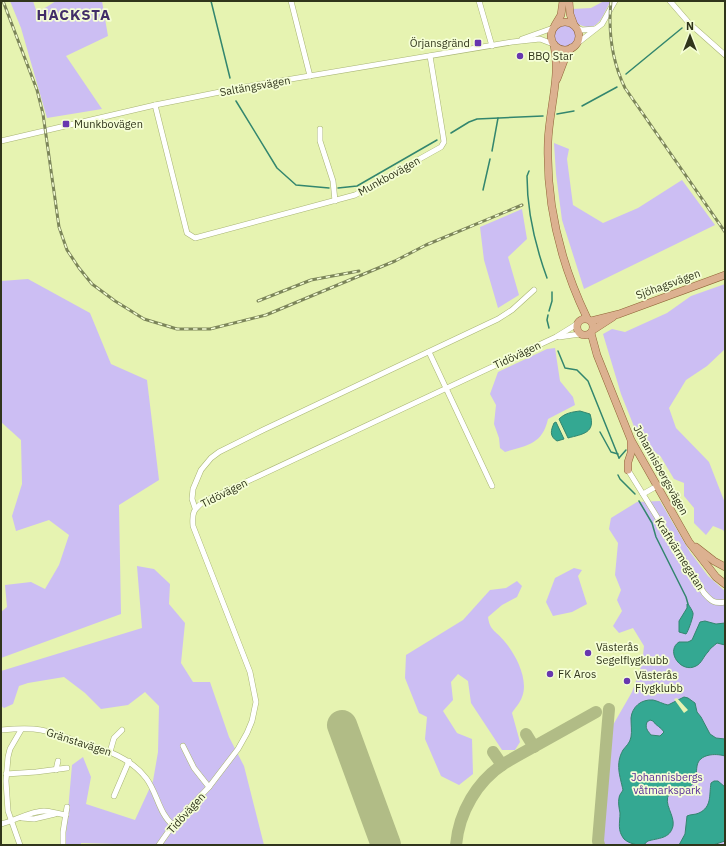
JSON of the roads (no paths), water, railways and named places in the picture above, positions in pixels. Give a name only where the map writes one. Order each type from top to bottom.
[{"type":"main road","points":[[562,1],[561,15],[551,35],[556,57],[555,85],[548,137],[548,180],[554,221],[560,245],[584,321],[594,326],[587,333],[578,331],[584,321]]},
{"type":"main road","points":[[555,85],[564,58],[577,42],[578,37],[570,14],[569,1]]},
{"type":"main road","points":[[554,27],[563,22],[574,26]]},
{"type":"main road","points":[[554,44],[561,49],[572,47]]},
{"type":"main road","name":"Sjöhagsvägen","points":[[584,321],[619,314],[725,275]]},
{"type":"main road","name":"Sjöhagsvägen","points":[[587,333],[619,314]]},
{"type":"main road","name":"Johannisbergsvägen","points":[[587,333],[631,440],[690,542],[716,577],[725,584]]},
{"type":"main road","points":[[628,470],[628,462],[631,453],[631,440]]},
{"type":"main road","points":[[690,542],[714,561],[725,567]]},
{"type":"street","points":[[291,1],[310,76]]},
{"type":"street","points":[[479,1],[492,46]]},
{"type":"street","points":[[572,47],[591,34],[602,24],[615,1]]},
{"type":"street","points":[[670,1],[689,23],[725,54]]},
{"type":"street","points":[[574,26],[582,30],[595,29]]},
{"type":"street","name":"Saltängsvägen","points":[[512,42],[554,27]]},
{"type":"street","name":"Saltängsvägen","points":[[1,141],[155,105],[250,86],[512,42],[540,39],[554,44]]},
{"type":"street","name":"Munkbovägen","points":[[155,105],[188,233],[195,238],[356,195],[441,147],[444,142],[444,135],[430,56]]},
{"type":"street","points":[[320,128],[320,140],[333,181],[335,201]]},
{"type":"street","points":[[195,508],[191,496],[198,476],[211,458],[219,452],[504,316],[534,290]]},
{"type":"street","name":"Tidövägen","points":[[159,845],[172,825],[209,787],[238,749],[252,721],[256,702],[250,672],[193,526],[192,516],[195,508],[209,499],[556,337],[584,321]]},
{"type":"street","name":"Tidövägen","points":[[556,337],[587,333]]},
{"type":"street","points":[[428,352],[492,486]]},
{"type":"street","name":"Kraftvärmegatan","points":[[628,470],[704,593],[710,600],[718,603],[725,602]]},
{"type":"street","points":[[643,494],[657,486]]},
{"type":"street","name":"Gränstavägen","points":[[1,730],[41,730],[110,752],[129,761],[149,782],[165,818],[172,825]]},
{"type":"street","points":[[20,845],[11,822],[3,781],[6,774],[10,749],[22,730]]},
{"type":"street","points":[[110,752],[114,738],[122,730]]},
{"type":"street","points":[[183,746],[194,768],[203,782],[209,787]]},
{"type":"street","points":[[56,770],[58,761]]},
{"type":"street","points":[[114,796],[129,761]]},
{"type":"street","points":[[6,774],[67,768]]},
{"type":"street","points":[[63,845],[67,807]]},
{"type":"street","points":[[1,824],[21,818],[34,819],[55,814],[66,815]]},
{"type":"water","points":[[580,411],[590,414],[590,429],[583,434],[568,438],[559,419],[571,412]]},
{"type":"water","points":[[556,422],[564,439],[557,441],[551,433],[554,423]]},
{"type":"water","points":[[687,604],[691,608],[693,614],[691,624],[686,634],[679,632],[679,621],[687,608]]},
{"type":"water","points":[[705,621],[716,624],[725,623],[725,645],[717,643],[710,649],[698,665],[690,668],[685,667],[680,664],[674,656],[675,646],[679,642],[688,642],[692,640],[700,622]]},
{"type":"water","points":[[684,697],[695,703],[697,712],[710,734],[716,738],[725,739],[725,756],[708,755],[704,757],[698,762],[696,778],[693,784],[671,791],[667,802],[673,826],[666,836],[648,841],[644,845],[636,845],[624,839],[620,829],[619,796],[623,790],[619,770],[619,760],[623,750],[629,743],[631,718],[635,707],[641,702],[649,700],[655,700],[668,705]],"holes":[[[650,720],[664,732],[660,736],[651,735],[647,729],[647,722]]]},
{"type":"water","points":[[718,781],[725,787],[725,841],[713,845],[679,845],[685,834],[687,816],[699,813],[706,807],[709,800],[711,783]]},
{"type":"waterway","points":[[211,1],[230,78]]},
{"type":"waterway","points":[[626,74],[682,28]]},
{"type":"waterway","points":[[582,106],[617,87]]},
{"type":"waterway","points":[[236,101],[277,168],[296,185],[329,188]]},
{"type":"waterway","points":[[557,114],[574,111]]},
{"type":"waterway","points":[[451,133],[477,119],[543,116]]},
{"type":"waterway","points":[[492,151],[498,118]]},
{"type":"waterway","points":[[338,188],[357,186],[437,140]]},
{"type":"waterway","points":[[483,190],[490,159]]},
{"type":"waterway","points":[[529,171],[527,176],[527,189],[530,215],[535,240],[547,278]]},
{"type":"waterway","points":[[549,311],[552,301],[552,292]]},
{"type":"waterway","points":[[548,315],[547,320],[549,328]]},
{"type":"waterway","points":[[558,351],[565,368],[577,370],[588,381],[619,458]]},
{"type":"waterway","points":[[600,432],[611,452],[618,454]]},
{"type":"waterway","points":[[619,458],[626,450]]},
{"type":"waterway","points":[[618,475],[635,494]]},
{"type":"waterway","points":[[639,501],[652,523],[656,537],[686,597],[688,604]]},
{"type":"railway","points":[[3,1],[37,90],[43,114],[59,227],[67,250],[92,284],[115,301],[144,319],[177,329],[210,329],[266,315],[395,261],[426,245],[522,205]]},
{"type":"railway","points":[[611,1],[610,23],[612,46],[617,67],[625,88],[725,232]]},
{"type":"railway","points":[[258,301],[311,280],[359,271]]},
{"type":"place","name":"Örjansgränd","points":[[478,43]]},
{"type":"place","name":"BBQ Star","points":[[520,56]]},
{"type":"place","name":"Munkbovägen","points":[[66,124]]},
{"type":"place","name":"Västerås Segelflygklubb","points":[[588,653]]},
{"type":"place","name":"FK Aros","points":[[550,674]]},
{"type":"place","name":"Västerås Flygklubb","points":[[627,681]]},
{"type":"district","name":"HACKSTA","points":[[74,15]]},
{"type":"park label","name":"Johannisbergs våtmarkspark","points":[[667,783]]}]
